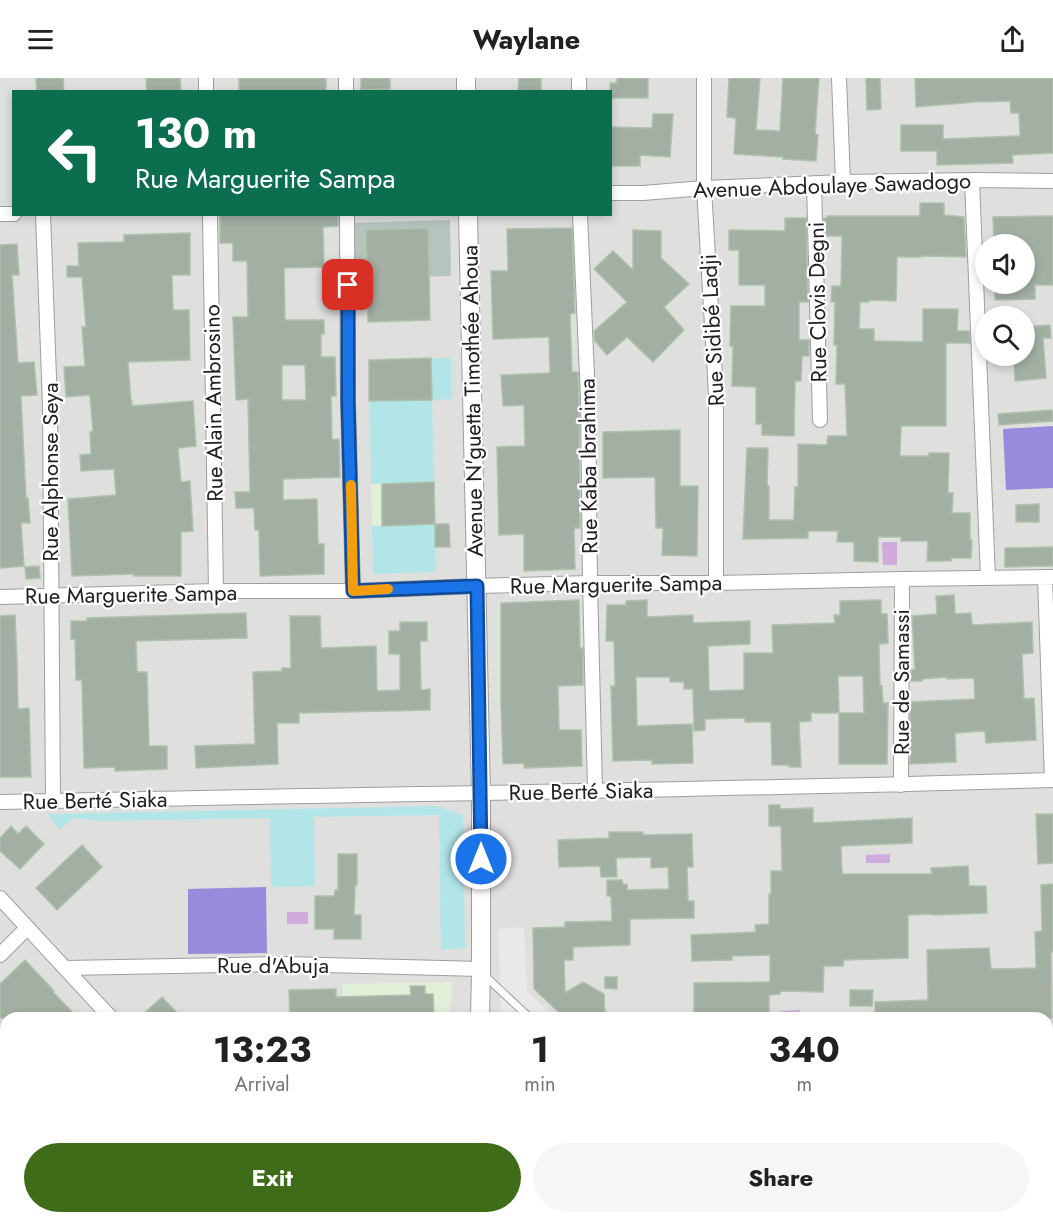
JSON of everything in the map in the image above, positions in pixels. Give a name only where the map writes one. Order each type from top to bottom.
[{"type":"street","name":"Rue Sidibé Ladji","points":[[704,78],[704,188],[716,394],[716,583]]},
{"type":"street","points":[[839,78],[843,182]]},
{"type":"street","points":[[972,180],[988,578]]},
{"type":"street","name":"Avenue Abdoulaye Sawadogo","points":[[612,193],[843,182],[1053,181]]},
{"type":"street","name":"Rue Clovis Degni","points":[[814,183],[820,420]]},
{"type":"street","name":"Rue Alphonse Seya","points":[[43,216],[50,405],[52,801]]},
{"type":"street","name":"Rue Alain Ambrosino","points":[[210,216],[216,591]]},
{"type":"street","points":[[347,216],[348,401],[353,591]]},
{"type":"street","name":"Avenue N'guetta Timothée Ahoua","points":[[468,216],[481,794],[480,1012]]},
{"type":"street","name":"Rue Kaba Ibrahima","points":[[580,216],[588,398],[595,790]]},
{"type":"street","points":[[1049,577],[1052,780]]},
{"type":"street","name":"Rue Marguerite Sampa","points":[[0,597],[216,591],[353,591],[590,583],[1049,577]]},
{"type":"street","name":"Rue de Samassi","points":[[901,785],[902,579]]},
{"type":"street","name":"Rue Berté Siaka","points":[[0,802],[481,794],[1052,780]]},
{"type":"street","points":[[0,898],[105,1012]]},
{"type":"street","points":[[0,955],[27,928]]},
{"type":"street","name":"Rue d'Abuja","points":[[65,968],[286,964],[481,970]]},
{"type":"lane","points":[[481,970],[524,1012]]},
{"type":"shaded area","points":[[0,78],[1053,78],[1053,1012],[0,1012]]},
{"type":"shaded area","points":[[450,220],[451,276],[353,278],[351,223]]},
{"type":"shaded area","points":[[451,358],[452,399],[432,400],[434,482],[371,484],[369,360]]},
{"type":"shaded area","points":[[1053,426],[1053,488],[1006,490],[1003,429]]},
{"type":"shaded area","points":[[434,482],[435,524],[372,526],[371,484]]},
{"type":"shaded area","points":[[435,524],[436,572],[373,574],[372,526]]},
{"type":"shaded area","points":[[882,542],[897,542],[897,565],[883,565]]},
{"type":"shaded area","points":[[436,806],[463,815],[465,948],[441,950],[439,815],[314,817],[315,886],[271,887],[270,818],[102,821],[72,818],[60,830],[48,814]]},
{"type":"shaded area","points":[[890,854],[890,863],[866,863],[866,855]]},
{"type":"shaded area","points":[[266,887],[267,953],[188,954],[188,889]]},
{"type":"shaded area","points":[[287,912],[308,912],[308,924],[287,924]]},
{"type":"shaded area","points":[[524,927],[527,991],[549,1012],[501,1012],[498,929]]},
{"type":"shaded area","points":[[453,982],[450,1012],[342,1012],[342,984]]},
{"type":"shaded area","points":[[800,1010],[800,1012],[781,1012]]},
{"type":"building","points":[[36,78],[63,78],[64,90],[37,90]]},
{"type":"building","points":[[146,78],[180,78],[181,90],[147,90]]},
{"type":"building","points":[[239,78],[326,78],[326,90],[239,90]]},
{"type":"building","points":[[361,78],[390,78],[390,89],[361,90]]},
{"type":"building","points":[[519,78],[541,78],[541,90],[518,90]]},
{"type":"building","points":[[617,78],[648,78],[648,98],[612,98],[610,83],[617,83]]},
{"type":"building","points":[[729,78],[760,78],[756,130],[780,131],[783,78],[819,78],[815,134],[818,135],[816,161],[734,154],[736,118],[727,117]]},
{"type":"building","points":[[866,78],[880,78],[881,109],[867,110]]},
{"type":"building","points":[[915,78],[1053,78],[1053,153],[1012,155],[1013,163],[937,165],[937,151],[901,151],[901,125],[943,125],[943,139],[1020,136],[1019,113],[1011,113],[1010,101],[916,107]]},
{"type":"building","points":[[653,114],[673,114],[670,157],[640,155],[640,166],[612,166],[612,127],[652,128]]},
{"type":"building","points":[[920,203],[944,203],[944,215],[964,217],[966,257],[897,257],[896,301],[860,302],[859,329],[874,329],[874,341],[923,342],[923,309],[958,309],[957,331],[969,331],[970,343],[946,343],[946,426],[901,426],[900,456],[949,453],[948,493],[953,493],[952,513],[970,513],[971,558],[927,561],[928,541],[901,541],[901,537],[878,537],[878,562],[854,561],[854,542],[837,542],[838,531],[808,531],[808,538],[743,539],[747,448],[768,448],[769,520],[794,520],[795,487],[798,487],[798,444],[827,445],[828,436],[847,436],[845,384],[836,384],[835,302],[831,302],[832,286],[841,286],[842,236],[824,236],[824,218],[827,216],[920,216]]},
{"type":"building","points":[[220,216],[338,216],[338,226],[323,227],[324,267],[284,268],[285,320],[324,320],[324,334],[321,334],[321,357],[335,357],[336,396],[331,396],[332,440],[339,439],[340,477],[283,479],[283,500],[317,499],[318,544],[324,544],[324,574],[260,576],[259,530],[255,530],[254,508],[236,508],[235,492],[250,492],[248,399],[236,400],[233,317],[248,317],[247,261],[233,261],[233,243],[220,243]],"holes":[[[282,365],[305,365],[306,400],[282,400]]]},
{"type":"building","points":[[1053,216],[1053,285],[1035,285],[1035,234],[994,234],[993,217]]},
{"type":"building","points":[[785,218],[806,218],[808,302],[799,302],[799,340],[809,340],[809,356],[802,356],[801,381],[795,381],[794,436],[762,435],[762,424],[756,424],[756,387],[732,386],[733,346],[730,346],[731,306],[765,306],[765,285],[739,285],[739,250],[729,250],[729,230],[785,231]]},
{"type":"building","points":[[428,228],[430,320],[368,322],[366,230]]},
{"type":"building","points":[[572,228],[575,313],[570,314],[572,372],[578,372],[579,398],[580,528],[574,530],[575,569],[524,571],[524,534],[499,535],[497,447],[525,446],[524,405],[503,406],[501,375],[550,373],[549,337],[493,339],[491,271],[508,271],[507,229]]},
{"type":"building","points":[[633,230],[661,231],[661,258],[689,284],[664,307],[684,330],[653,362],[627,337],[607,355],[595,341],[594,331],[627,302],[594,269],[613,251],[633,270]]},
{"type":"building","points":[[190,233],[190,275],[172,275],[173,310],[189,310],[190,360],[128,362],[132,406],[193,401],[196,446],[178,448],[181,482],[190,481],[193,531],[181,532],[181,576],[134,576],[134,574],[72,576],[68,499],[116,495],[114,469],[81,471],[80,455],[91,454],[90,432],[93,431],[90,395],[66,397],[64,367],[85,366],[82,327],[86,327],[82,277],[67,277],[67,266],[79,266],[78,243],[124,242],[124,235]]},
{"type":"building","points":[[17,244],[19,275],[12,275],[18,363],[34,362],[37,395],[21,396],[26,498],[28,498],[30,523],[21,523],[24,566],[0,568],[0,245]]},
{"type":"building","points":[[995,294],[1035,294],[1035,299],[995,300]]},
{"type":"building","points":[[1050,325],[1051,338],[1043,338],[1046,378],[1015,381],[1014,366],[1035,366],[1035,326]]},
{"type":"building","points":[[431,358],[432,400],[369,401],[369,360]]},
{"type":"building","points":[[1052,410],[1053,421],[999,425],[998,414]]},
{"type":"building","points":[[680,430],[680,486],[698,486],[697,556],[662,555],[663,528],[656,528],[655,477],[603,478],[603,432]]},
{"type":"building","points":[[434,482],[435,524],[382,526],[382,484]]},
{"type":"building","points":[[1039,504],[1039,522],[1016,522],[1016,505]]},
{"type":"building","points":[[435,524],[449,524],[450,547],[435,547]]},
{"type":"building","points":[[1053,547],[1053,566],[1005,567],[1005,548]]},
{"type":"building","points":[[39,566],[40,578],[26,579],[25,567]]},
{"type":"building","points":[[954,595],[955,614],[971,613],[972,625],[1032,622],[1033,653],[1022,654],[1024,699],[1034,698],[1036,740],[986,743],[985,731],[955,733],[956,762],[910,764],[910,702],[975,699],[974,678],[947,679],[947,677],[911,681],[911,670],[915,669],[912,616],[937,614],[936,596]]},
{"type":"building","points":[[579,600],[583,685],[558,686],[559,730],[581,730],[582,766],[524,768],[524,763],[503,764],[501,603]]},
{"type":"building","points":[[647,600],[647,617],[693,615],[693,623],[750,621],[750,644],[708,646],[709,691],[744,690],[744,653],[773,653],[772,625],[835,623],[834,615],[840,615],[840,601],[881,600],[881,614],[887,614],[888,643],[879,644],[880,686],[882,686],[883,703],[888,703],[887,764],[839,764],[839,713],[811,713],[811,721],[799,722],[801,767],[772,765],[771,722],[745,722],[745,718],[705,719],[705,730],[694,731],[693,689],[684,689],[684,682],[670,682],[670,677],[636,677],[637,726],[692,724],[693,763],[652,764],[652,760],[613,761],[611,686],[615,686],[614,641],[606,641],[607,605],[626,605],[626,601]],"holes":[[[838,676],[863,676],[864,713],[839,713]]]},
{"type":"building","points":[[246,613],[247,638],[136,641],[137,672],[147,672],[149,746],[167,746],[167,769],[115,771],[115,767],[84,768],[82,680],[76,680],[75,639],[71,639],[71,621],[87,621],[87,618]]},
{"type":"building","points":[[15,615],[18,709],[29,708],[31,777],[0,777],[0,616]]},
{"type":"building","points":[[290,616],[320,616],[321,648],[376,646],[377,691],[400,690],[400,654],[389,654],[389,631],[400,631],[400,622],[427,622],[427,641],[420,641],[421,690],[430,689],[430,710],[299,713],[299,723],[277,723],[278,764],[196,768],[195,746],[255,744],[253,672],[282,671],[282,668],[291,668]]},
{"type":"building","points":[[769,805],[780,805],[780,809],[813,808],[813,823],[912,818],[912,843],[841,846],[842,874],[932,874],[931,868],[968,866],[969,886],[986,886],[987,913],[908,915],[908,958],[844,960],[843,966],[824,966],[823,992],[780,991],[780,994],[769,995],[769,1012],[694,1012],[694,983],[770,982],[770,955],[732,956],[732,960],[692,961],[691,935],[756,932],[755,925],[769,924],[771,871],[782,871],[781,826],[769,826]]},
{"type":"building","points":[[1036,814],[1053,814],[1053,863],[1038,864]]},
{"type":"building","points":[[11,826],[18,834],[26,826],[44,844],[20,869],[0,851],[0,838]]},
{"type":"building","points":[[609,832],[643,832],[643,835],[692,834],[693,867],[687,867],[688,901],[694,901],[694,918],[630,919],[630,945],[573,947],[573,960],[564,960],[565,993],[583,982],[604,994],[605,1012],[559,1012],[534,989],[533,928],[565,927],[565,922],[612,921],[611,896],[607,896],[607,880],[622,880],[623,885],[627,884],[627,890],[669,889],[668,867],[651,868],[651,857],[616,858],[617,877],[601,877],[600,866],[559,867],[558,840],[609,838]]},
{"type":"building","points":[[82,845],[102,867],[57,910],[36,888]]},
{"type":"building","points":[[338,854],[357,854],[354,915],[361,915],[361,939],[334,939],[334,929],[315,929],[315,896],[334,896],[335,890],[338,890]]},
{"type":"building","points":[[1053,884],[1052,1012],[875,1012],[875,1002],[928,1000],[927,950],[989,948],[991,969],[1036,968],[1035,932],[1042,931],[1041,885]]},
{"type":"building","points":[[25,960],[72,1012],[0,1012],[0,984]]},
{"type":"building","points":[[605,977],[617,977],[617,989],[605,988]]},
{"type":"building","points":[[410,986],[425,986],[425,994],[433,994],[434,1012],[290,1012],[289,990],[336,989],[336,997],[411,995]]},
{"type":"building","points":[[850,990],[873,990],[872,1006],[850,1006]]},
{"type":"building","points":[[162,997],[176,1012],[146,1012]]},
{"type":"slow traffic","points":[[351,485],[353,591],[388,589]]},
{"type":"route","points":[[348,285],[348,401],[353,591],[477,586],[481,859]]}]
